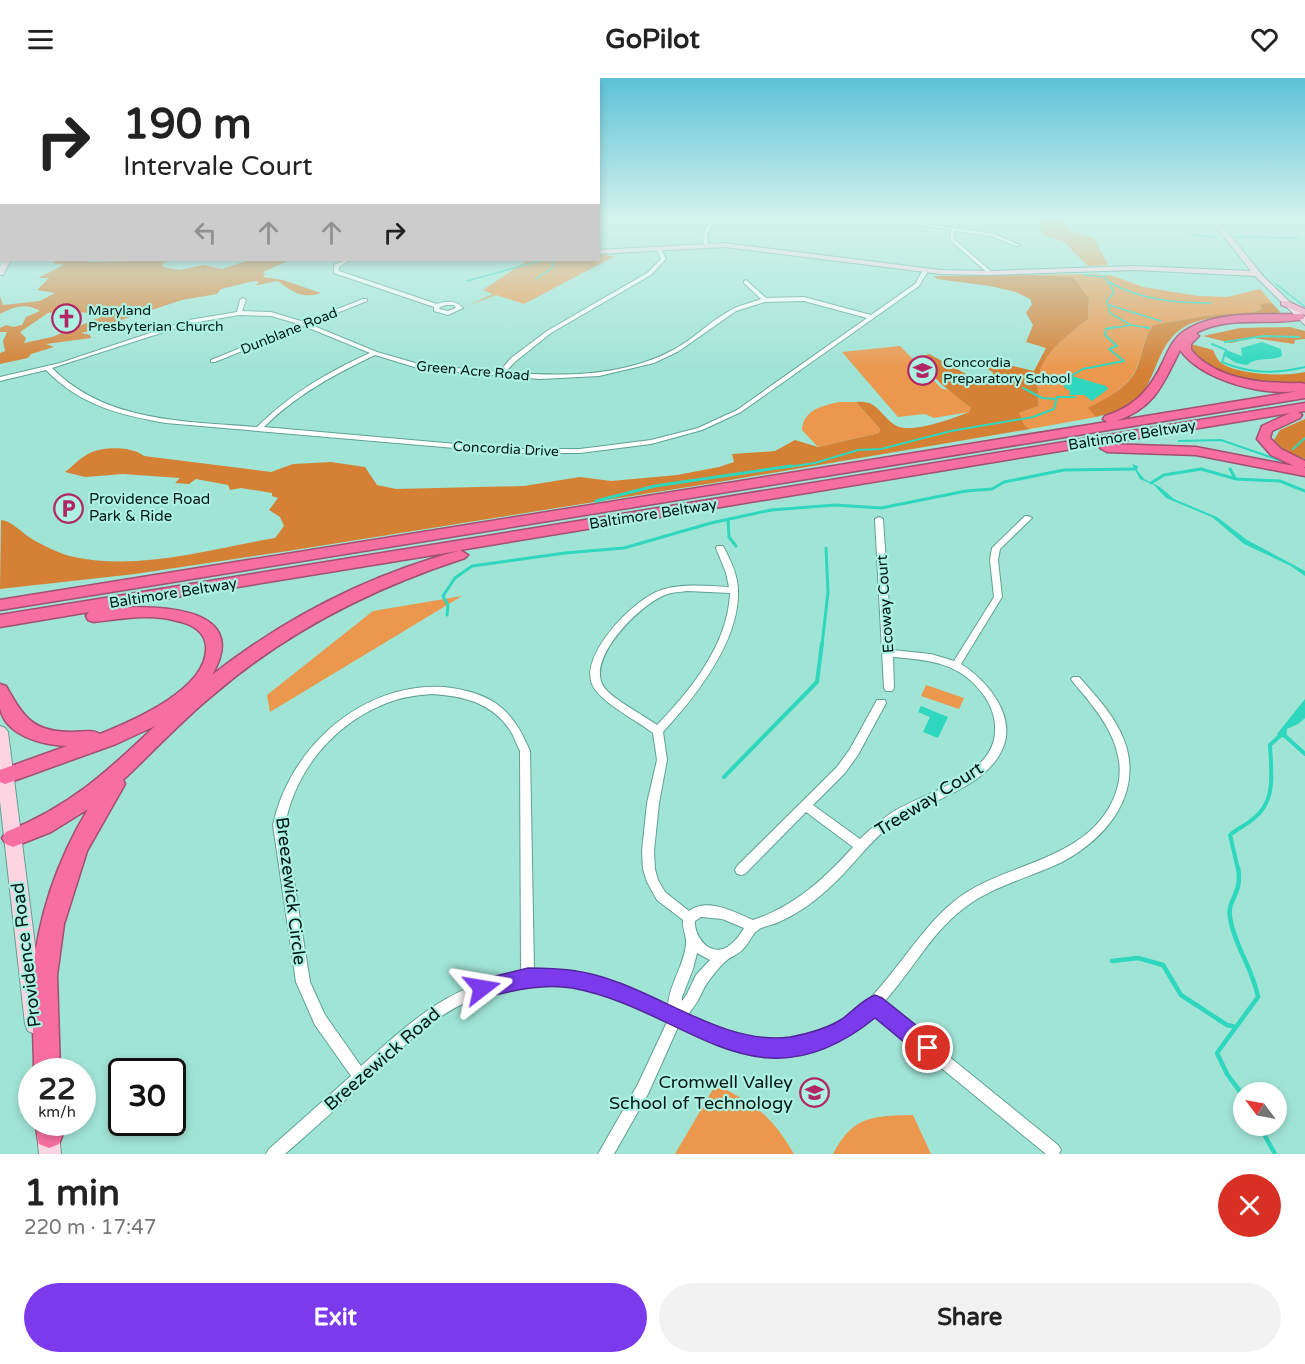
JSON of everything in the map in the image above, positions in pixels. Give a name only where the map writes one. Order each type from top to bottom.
[{"type":"highway","points":[[1304,319],[1225,327],[1200,333],[1190,339],[1185,346],[1187,354],[1197,364],[1224,376],[1266,386],[1305,387]]},
{"type":"highway","points":[[1038,438],[1116,417],[1138,407],[1157,388],[1181,339],[1198,328],[1238,320],[1304,319]]},
{"type":"highway","name":"Baltimore Beltway","points":[[0,605],[1305,394]]},
{"type":"highway","name":"Baltimore Beltway","points":[[0,623],[1305,406]]},
{"type":"highway","points":[[1305,412],[1273,424],[1266,429],[1263,435],[1265,443],[1276,452],[1305,465]]},
{"type":"highway","points":[[1007,456],[1114,447],[1157,448],[1206,453],[1305,472]]},
{"type":"highway","points":[[13,838],[33,831],[92,797],[126,768],[185,708],[239,663],[307,618],[363,590],[416,568],[465,553],[697,507]]},
{"type":"highway","points":[[0,623],[154,613],[187,617],[205,627],[213,643],[214,652],[208,671],[195,688],[179,702],[150,720],[5,776]]},
{"type":"highway","points":[[0,691],[14,717],[38,734],[74,739],[111,736]]},
{"type":"highway","points":[[47,1058],[45,974],[55,914],[68,871],[81,840],[126,768]]},
{"type":"main road","points":[[1284,303],[1304,319]]},
{"type":"street","points":[[336,269],[336,272],[437,306]]},
{"type":"street","points":[[500,374],[525,348],[649,274],[653,269]]},
{"type":"street","points":[[912,269],[990,273],[1106,269]]},
{"type":"street","points":[[985,269],[990,273]]},
{"type":"street","points":[[1166,269],[1257,274]]},
{"type":"street","points":[[1253,269],[1284,303]]},
{"type":"street","name":"Concordia Drive","points":[[48,368],[73,392],[116,410],[166,421],[512,451],[580,450],[651,442],[683,434],[727,418],[917,285],[925,271]]},
{"type":"street","points":[[746,282],[765,300]]},
{"type":"street","name":"Green Acre Road","points":[[0,379],[48,368],[191,321],[239,313],[282,316],[375,353],[421,367],[540,377],[580,376],[636,367],[677,350],[741,306],[765,300],[804,299],[872,317]]},
{"type":"street","points":[[239,313],[243,300]]},
{"type":"street","name":"Dunblane Road","points":[[213,361],[365,300]]},
{"type":"street","points":[[258,430],[280,408],[320,379],[375,353]]},
{"type":"street","points":[[955,666],[998,597],[994,560],[996,548],[1028,518]]},
{"type":"street","name":"Ecoway Court","points":[[879,519],[888,653],[888,688]]},
{"type":"street","points":[[658,731],[668,722],[719,650],[727,631],[734,590],[720,548]]},
{"type":"street","points":[[689,918],[661,896],[649,869],[648,851],[653,802],[662,760],[658,731],[605,695],[597,684],[594,671],[597,657],[611,637],[638,608],[661,593],[674,590],[734,590]]},
{"type":"street","name":"Treeway Court","points":[[753,926],[777,919],[793,910],[832,878],[888,821],[974,774],[997,752],[1002,731],[1000,718],[994,704],[977,683],[955,666],[934,658],[888,653]]},
{"type":"street","name":"Breezewick Road","points":[[274,1154],[412,1030],[447,1004],[482,988],[528,977],[569,978],[585,981],[617,991],[720,1038],[768,1048],[791,1047],[831,1035],[848,1026],[875,1005],[936,928],[957,906],[985,888],[1073,850],[1098,831],[1109,818],[1122,794],[1126,768],[1124,755],[1107,718],[1076,679]]},
{"type":"street","name":"Breezewick Circle","points":[[360,1076],[322,1026],[308,998],[303,982],[279,825],[281,807],[287,790],[299,770],[331,734],[363,709],[403,694],[426,690],[459,692],[485,701],[500,711],[520,735],[525,752],[528,977]]},
{"type":"street","points":[[741,870],[841,770],[860,742],[881,703]]},
{"type":"street","name":"Providence Road","points":[[0,732],[38,1058]]},
{"type":"street","points":[[806,806],[861,846]]},
{"type":"street","points":[[606,1154],[643,1089],[675,1019],[692,999],[700,980],[723,955],[739,945],[753,926],[730,915],[711,911],[699,911],[689,918],[687,928],[693,942],[707,952],[723,955]]},
{"type":"street","points":[[675,1019],[675,997],[687,969],[693,942]]},
{"type":"street","points":[[875,1005],[1053,1150]]},
{"type":"shaded area","points":[[56,269],[269,269],[263,272],[265,274],[263,277],[283,280],[321,293],[303,295],[278,281],[256,285],[259,282],[254,281],[221,289],[217,294],[182,300],[81,333],[90,335],[91,338],[46,344],[54,347],[31,354],[28,358],[0,364],[0,353],[5,351],[3,341],[7,332],[0,332],[0,328],[6,325],[13,327],[22,325],[26,317],[40,311],[20,306],[0,314],[0,296],[3,305],[40,301],[55,293],[37,290],[49,278],[38,278]],"holes":[[[62,311],[92,313],[101,317],[52,337],[24,343],[26,338],[20,332],[48,313]]]},
{"type":"shaded area","points":[[514,269],[590,269],[524,304],[496,295],[467,306],[493,294],[483,290]]},
{"type":"shaded area","points":[[1033,275],[1113,276],[1143,287],[1198,296],[1227,297],[1260,289],[1273,304],[1260,305],[1262,309],[1249,313],[1204,316],[1153,325],[1128,382],[1089,408],[1096,417],[1030,429],[1023,425],[1019,413],[1038,406],[1038,382],[1045,360],[1057,345],[1088,319],[1089,298],[1073,277]]},
{"type":"shaded area","points":[[934,276],[1073,277],[1089,298],[1088,319],[1057,345],[1045,360],[1038,382],[1038,406],[1019,413],[1024,425],[1030,429],[713,483],[288,551],[135,574],[0,589],[1,520],[52,550],[74,557],[99,561],[149,560],[200,553],[275,538],[284,526],[280,517],[269,510],[278,498],[272,496],[272,493],[241,488],[230,490],[228,485],[196,479],[189,484],[175,483],[180,478],[123,474],[85,477],[65,472],[94,451],[117,448],[132,450],[144,456],[271,472],[293,464],[331,462],[365,467],[377,485],[396,489],[524,486],[580,477],[611,481],[677,475],[734,462],[732,454],[775,451],[795,440],[818,447],[879,433],[880,429],[856,402],[874,405],[890,421],[902,428],[921,427],[943,421],[969,412],[971,408],[941,384],[917,358],[929,354],[968,375],[980,378],[994,373],[986,368],[995,362],[1034,371],[1046,348],[1026,342],[1033,325],[1026,313],[1032,304],[1030,299],[1016,292],[937,279]]},
{"type":"shaded area","points":[[1273,304],[1280,312],[1219,317],[1186,326],[1170,339],[1144,391],[1135,401],[1116,411],[1096,417],[1088,408],[1128,382],[1138,364],[1153,325],[1204,316],[1254,312],[1262,309],[1260,305]]},
{"type":"shaded area","points":[[1290,327],[1305,331],[1305,339],[1295,340],[1294,344],[1253,338],[1231,343],[1203,336],[1240,328]]},
{"type":"shaded area","points":[[1262,342],[1281,349],[1282,356],[1251,362],[1247,365],[1236,363],[1225,356],[1226,350],[1242,356],[1241,348]]},
{"type":"shaded area","points":[[1191,344],[1213,350],[1220,362],[1237,370],[1274,374],[1305,372],[1305,384],[1280,384],[1223,374],[1200,362],[1189,348]]},
{"type":"shaded area","points":[[900,346],[942,389],[949,390],[971,408],[969,412],[934,418],[925,414],[898,417],[842,352]]},
{"type":"shaded area","points":[[1065,374],[1106,386],[1108,389],[1092,401],[1084,395],[1069,395],[1070,391],[1064,387]]},
{"type":"shaded area","points":[[839,402],[856,402],[880,429],[879,433],[818,447],[802,430],[803,423],[814,410]]},
{"type":"shaded area","points":[[1305,419],[1305,459],[1285,451],[1274,440],[1280,430]]},
{"type":"shaded area","points":[[1132,464],[1138,466],[1137,470],[1144,479],[1160,487],[1174,499],[1217,517],[1247,540],[1305,571],[1305,576],[1291,566],[1244,544],[1212,517],[1166,498],[1154,485],[1140,479]]},
{"type":"shaded area","points":[[462,596],[270,712],[267,695],[373,611]]},
{"type":"shaded area","points":[[926,685],[964,698],[959,709],[921,696]]},
{"type":"shaded area","points":[[1305,699],[1305,718],[1287,729],[1286,739],[1277,734]]},
{"type":"shaded area","points":[[921,706],[948,717],[938,738],[923,732],[930,717],[918,712]]},
{"type":"shaded area","points":[[716,1084],[742,1098],[761,1112],[777,1129],[794,1154],[675,1154]]},
{"type":"shaded area","points":[[913,1115],[931,1154],[833,1154],[848,1132],[866,1120],[876,1117]]},
{"type":"waterway","points":[[467,281],[510,269]]},
{"type":"waterway","points":[[536,279],[550,269]]},
{"type":"waterway","points":[[1084,275],[1105,277]]},
{"type":"waterway","points":[[1105,277],[1114,292],[1107,301],[1110,313],[1131,325]]},
{"type":"waterway","points":[[1109,282],[1146,297],[1211,303]]},
{"type":"waterway","points":[[1276,284],[1305,307]]},
{"type":"waterway","points":[[1109,305],[1161,321]]},
{"type":"waterway","points":[[1106,329],[1131,325]]},
{"type":"waterway","points":[[1131,325],[1149,328],[1146,327]]},
{"type":"waterway","points":[[1106,329],[1116,327]]},
{"type":"waterway","points":[[1069,377],[1083,369],[1124,361],[1109,349],[1117,346],[1105,335],[1106,329]]},
{"type":"waterway","points":[[1225,342],[1264,336],[1299,337]]},
{"type":"waterway","points":[[1212,344],[1226,350],[1222,362],[1243,369],[1273,372],[1305,367]]},
{"type":"waterway","points":[[1023,388],[1042,398],[1057,399]]},
{"type":"waterway","points":[[1057,399],[1057,397],[1075,397]]},
{"type":"waterway","points":[[781,468],[815,463],[858,450],[881,449],[951,431],[1033,417],[1054,409],[1057,399]]},
{"type":"waterway","points":[[1293,449],[1305,438]]},
{"type":"waterway","points":[[1179,441],[1221,440],[1296,466]]},
{"type":"waterway","points":[[596,501],[655,486],[791,466]]},
{"type":"waterway","points":[[728,519],[771,510],[835,505],[881,508],[966,491],[992,489],[1004,482],[1064,470],[1135,469]]},
{"type":"waterway","points":[[1151,483],[1164,475],[1201,469],[1236,479],[1280,481],[1305,491]]},
{"type":"waterway","points":[[1230,469],[1235,478]]},
{"type":"waterway","points":[[447,615],[448,605],[443,596],[455,578],[472,566],[565,553],[624,548],[728,519]]},
{"type":"waterway","points":[[728,519],[729,537],[736,546]]},
{"type":"waterway","points":[[822,645],[828,592],[826,548]]},
{"type":"waterway","points":[[724,777],[817,682],[822,643]]},
{"type":"waterway","points":[[1238,869],[1230,835],[1253,819],[1266,804],[1271,785],[1270,745],[1282,734]]},
{"type":"waterway","points":[[1284,735],[1305,754]]},
{"type":"waterway","points":[[1233,1082],[1217,1053],[1258,997],[1235,937],[1230,917],[1238,884],[1238,868]]},
{"type":"waterway","points":[[1112,961],[1138,958],[1163,965],[1181,995],[1227,1025],[1236,1027]]},
{"type":"waterway","points":[[1265,1136],[1275,1154]]},
{"type":"place","name":"Maryland Presbyterian Church","points":[[67,318]]},
{"type":"place","name":"Concordia Preparatory School","points":[[922,370]]},
{"type":"place","name":"Providence Road Park & Ride","points":[[68,508]]},
{"type":"place","name":"Cromwell Valley School of Technology","points":[[814,1092]]},
{"type":"route","points":[[482,988],[528,977],[569,978],[585,981],[617,991],[720,1038],[768,1048],[811,1043],[831,1035],[848,1026],[875,1005],[928,1048]]}]
